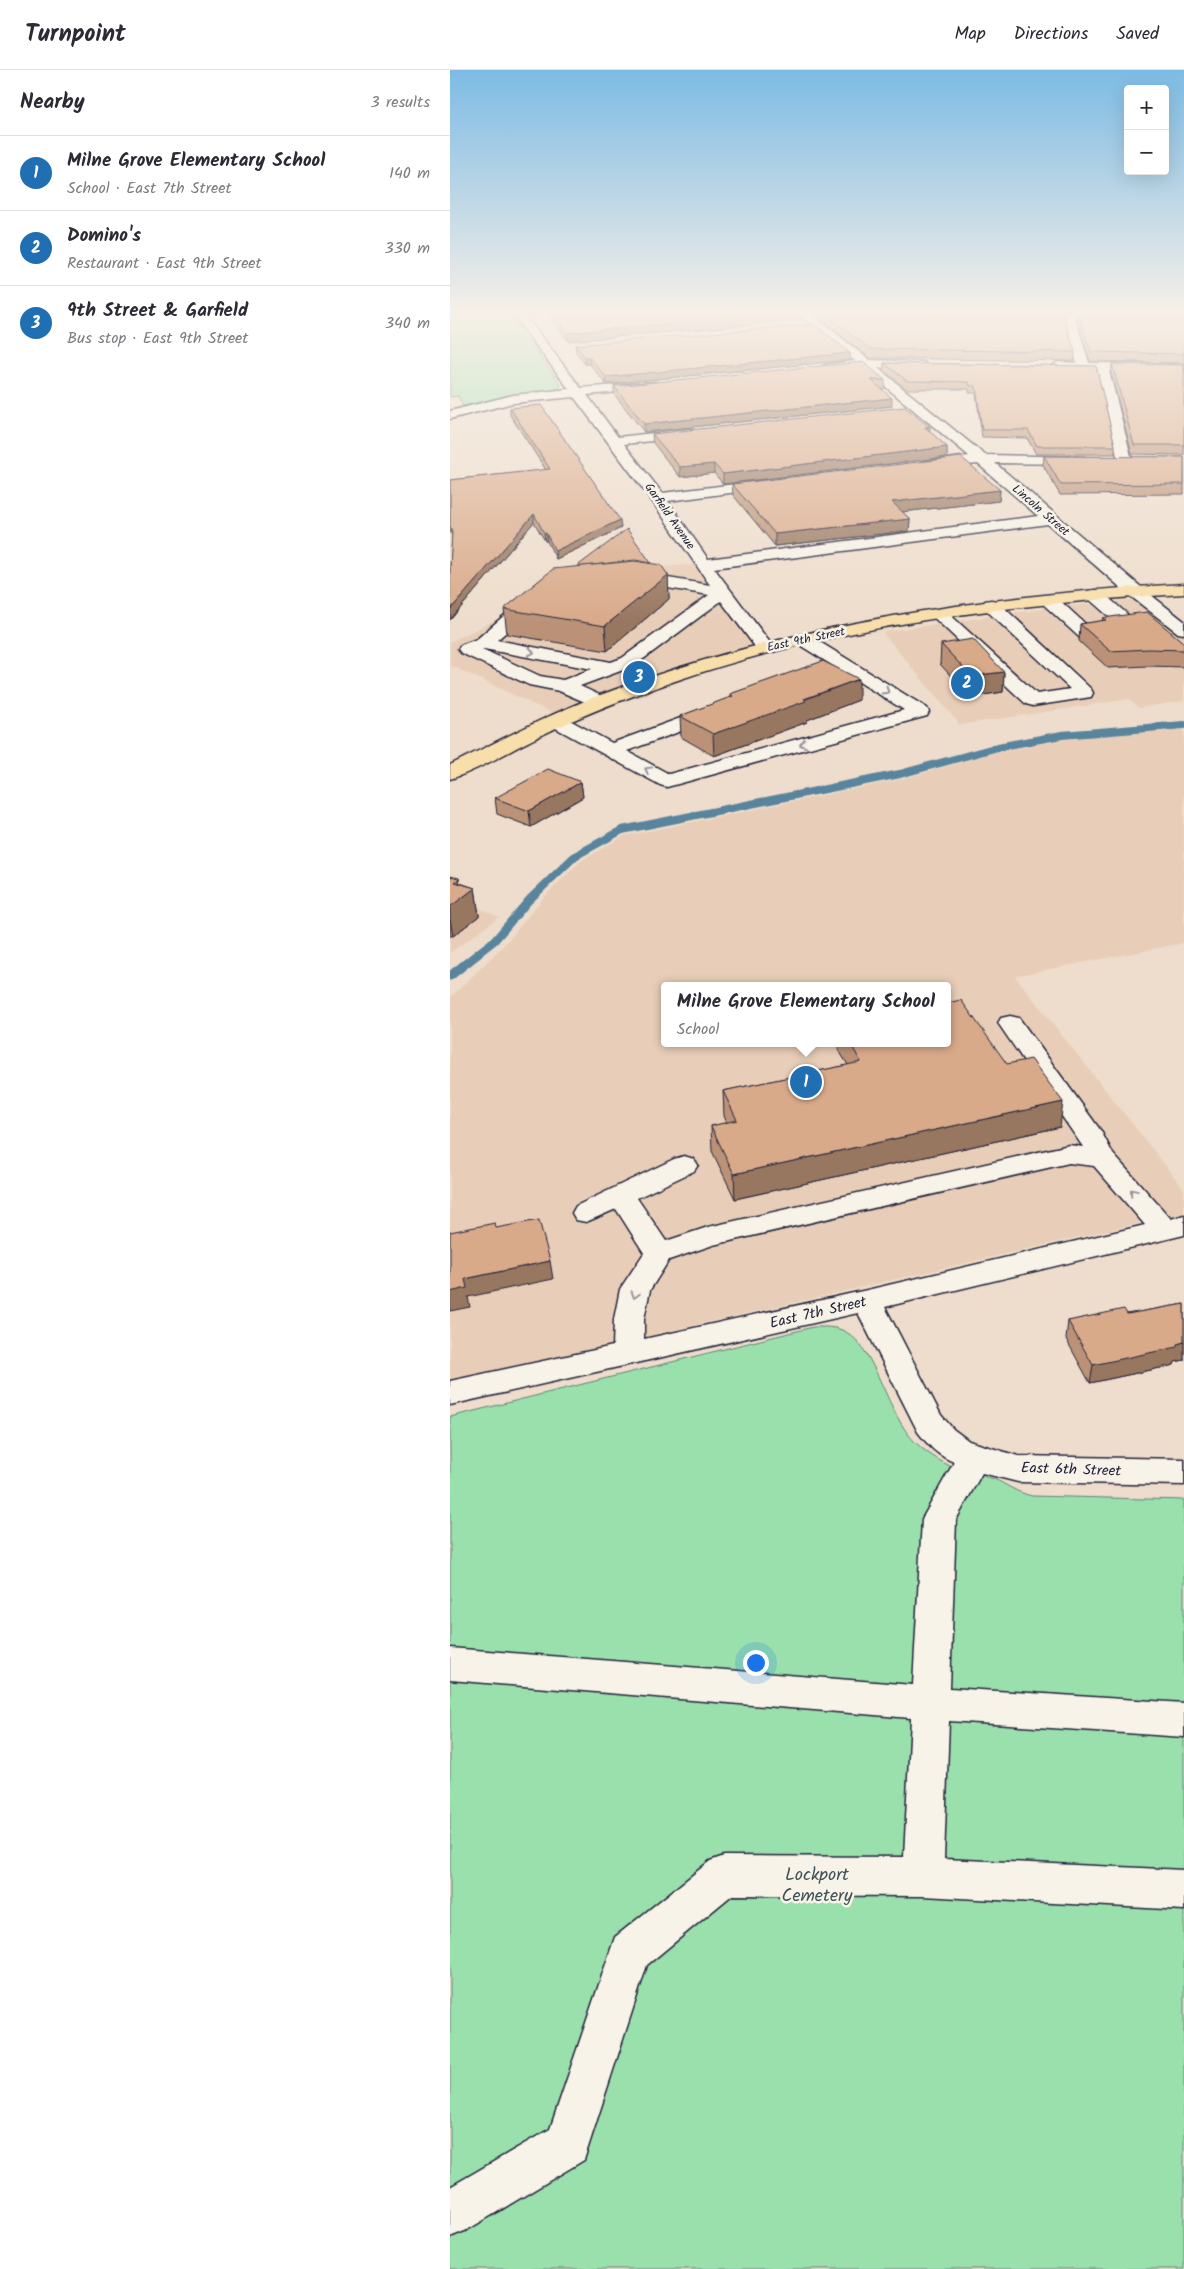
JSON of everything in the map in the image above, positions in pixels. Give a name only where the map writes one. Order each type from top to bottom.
[{"type":"main road","name":"East 9th Street","points":[[450,773],[599,702],[765,648],[885,622],[991,606],[1135,591],[1184,589]]},
{"type":"street","name":"Garfield Avenue","points":[[598,417],[765,648]]},
{"type":"street","name":"Lincoln Street","points":[[931,417],[1135,591],[1184,629]]},
{"type":"street","points":[[913,467],[981,458],[1130,460],[1117,417]]},
{"type":"street","points":[[616,441],[704,432]]},
{"type":"street","points":[[658,498],[786,482]]},
{"type":"street","points":[[704,564],[1051,519]]},
{"type":"street","points":[[616,579],[636,577],[723,592]]},
{"type":"street","points":[[549,587],[483,643],[467,649],[535,680],[564,686],[599,702]]},
{"type":"street","points":[[564,686],[628,662],[723,592]]},
{"type":"street","points":[[1095,595],[1129,625]]},
{"type":"street","points":[[1049,600],[1086,634]]},
{"type":"street","points":[[939,614],[1032,700],[1084,693],[991,606]]},
{"type":"street","points":[[557,721],[667,781],[920,712],[804,640]]},
{"type":"street","points":[[483,643],[612,668]]},
{"type":"street","points":[[826,671],[844,665]]},
{"type":"street","points":[[610,750],[732,706]]},
{"type":"street","points":[[1010,1023],[1091,1137],[1102,1158],[1174,1228]]},
{"type":"street","points":[[628,1354],[629,1319],[635,1289],[659,1253],[708,1237],[1069,1154],[1102,1158]]},
{"type":"street","points":[[586,1213],[684,1165]]},
{"type":"street","points":[[621,1195],[659,1253]]},
{"type":"street","name":"East 7th Street","points":[[450,1393],[867,1301],[1174,1228]]},
{"type":"street","name":"East 6th Street","points":[[867,1301],[929,1423],[941,1438],[957,1450],[1018,1469],[1184,1472]]},
{"type":"street","points":[[923,1878],[939,1519],[975,1456]]},
{"type":"street","points":[[450,1664],[931,1703],[1184,1720]]},
{"type":"street","points":[[450,2213],[568,2144],[630,1952],[724,1875],[923,1878],[1184,1890]]},
{"type":"shaded area","points":[[698,564],[754,648],[558,716],[450,665],[450,642],[509,613],[539,578]]},
{"type":"shaded area","points":[[1155,598],[1184,621],[1184,701],[1139,708],[1129,699],[960,725],[882,632],[1056,607]]},
{"type":"shaded area","points":[[1159,730],[1184,730],[1184,943],[1015,976],[1184,1189],[1184,1213],[450,1382],[450,998],[507,942],[543,898],[581,861],[624,836],[902,779],[996,752],[1060,740]]},
{"type":"shaded area","points":[[450,895],[499,917],[450,953]]},
{"type":"green space","name":"Lockport Cemetery","points":[[813,1327],[838,1329],[846,1332],[856,1340],[874,1367],[897,1417],[906,1431],[927,1452],[951,1467],[994,1479],[1032,1496],[1184,1500],[1184,2269],[450,2269],[450,1417]]},
{"type":"building","points":[[516,417],[549,417],[620,520],[555,551],[534,514],[450,610],[452,532],[450,526],[450,480],[550,469]]},
{"type":"building","points":[[638,417],[714,417],[644,424]]},
{"type":"building","points":[[815,417],[917,417],[930,427],[925,427],[947,447],[723,474],[714,464],[680,467],[652,434]]},
{"type":"building","points":[[980,417],[1108,417],[1115,446],[1037,446],[1028,430],[982,430]]},
{"type":"building","points":[[1126,417],[1184,417],[1184,445],[1134,445]]},
{"type":"building","points":[[1044,456],[1184,457],[1184,484],[1061,485]]},
{"type":"building","points":[[961,457],[1000,490],[892,502],[910,519],[775,534],[732,484]]},
{"type":"building","points":[[627,529],[651,563],[635,560],[576,567]]},
{"type":"building","points":[[634,561],[661,565],[668,575],[605,626],[504,609],[553,569]]},
{"type":"building","points":[[1147,612],[1184,643],[1184,650],[1110,651],[1080,624],[1106,620],[1103,618]]},
{"type":"building","points":[[973,639],[1004,672],[971,676],[941,644]]},
{"type":"building","points":[[823,661],[859,679],[804,699],[806,701],[713,734],[680,716],[733,696],[730,694]]},
{"type":"building","points":[[548,769],[581,782],[529,811],[495,798]]},
{"type":"building","points":[[450,876],[459,878],[455,882],[475,888],[450,907]]},
{"type":"building","points":[[961,1000],[1007,1064],[1031,1059],[1063,1102],[734,1174],[711,1126],[737,1120],[723,1091],[861,1062],[852,1047],[951,1047],[951,1002]]},
{"type":"building","points":[[539,1220],[550,1261],[465,1279],[467,1288],[450,1292],[450,1232],[495,1223],[496,1228]]},
{"type":"building","points":[[1184,1304],[1184,1342],[1177,1344],[1177,1347],[1093,1365],[1068,1321],[1124,1309],[1127,1314]]},
{"type":"waterway","points":[[477,954],[495,940],[529,900],[575,856],[622,830],[900,774],[998,747],[1062,735],[1184,725]]},
{"type":"waterway","points":[[450,976],[479,953]]},
{"type":"place","name":"9th Street & Garfield","points":[[639,677]]},
{"type":"place","name":"Domino's","points":[[967,683]]},
{"type":"place","name":"Milne Grove Elementary School","points":[[806,1082]]}]
